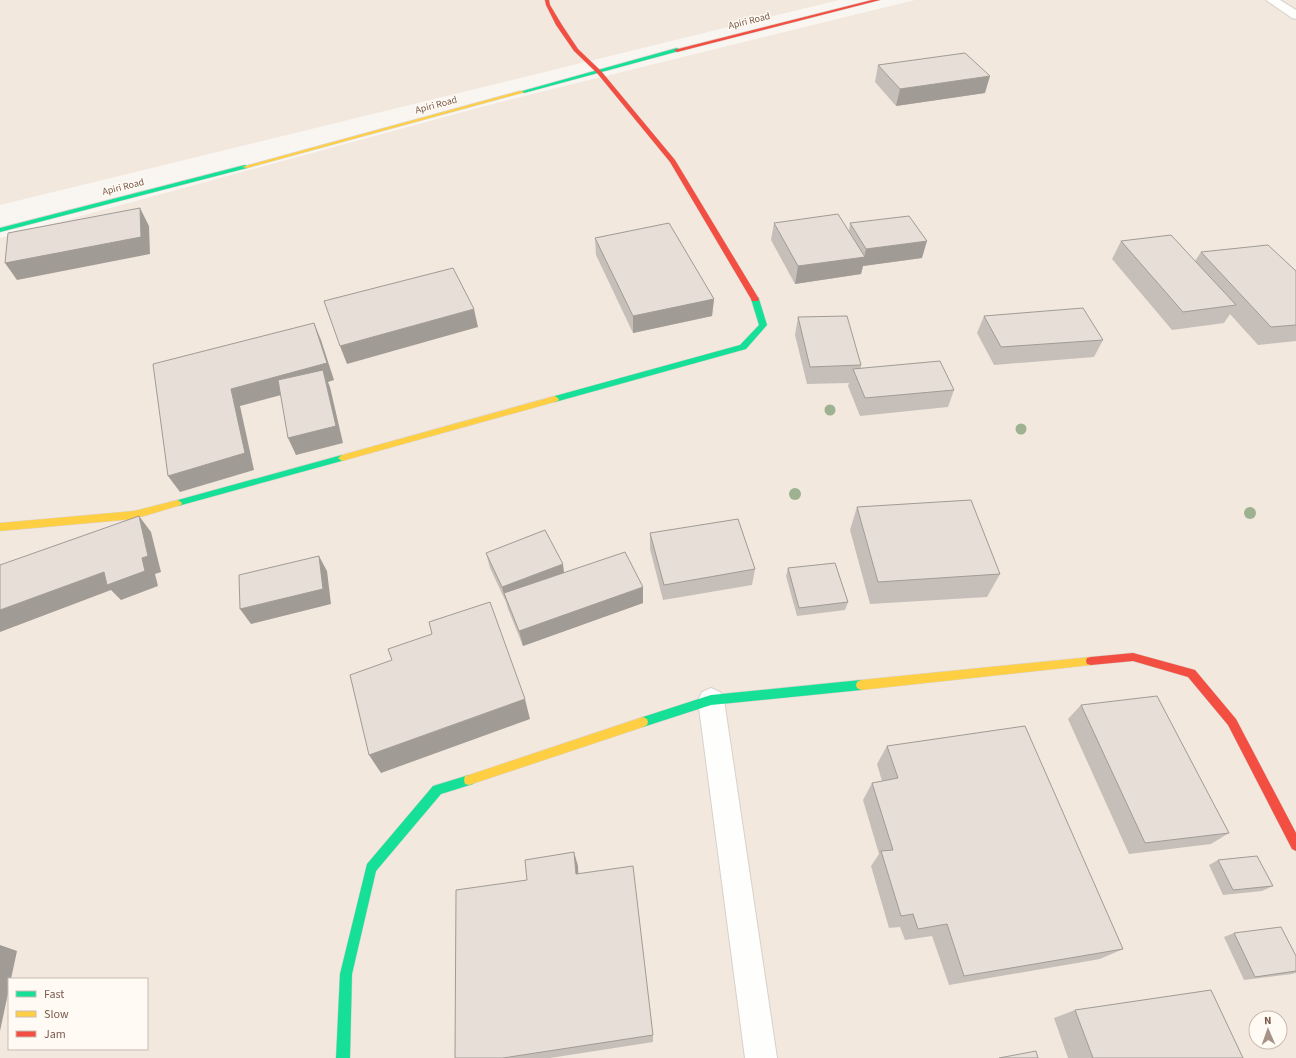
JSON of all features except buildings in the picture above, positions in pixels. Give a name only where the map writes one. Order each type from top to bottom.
[{"type":"street","points":[[0,527],[134,515],[743,347],[763,325],[756,301],[673,161],[599,72],[587,62],[566,38],[548,5],[547,0]]},
{"type":"street","name":"Apiri Road","points":[[0,230],[599,72],[733,35],[878,0]]},
{"type":"street","points":[[1272,0],[1296,15]]},
{"type":"street","points":[[343,1058],[346,974],[371,868],[437,790],[711,700],[1133,656],[1191,673],[1232,722],[1296,845]]},
{"type":"street","points":[[711,700],[761,1058]]},
{"type":"shaded area","points":[[0,0],[839,0],[0,205]]},
{"type":"shaded area","points":[[915,0],[1296,0],[1296,1058],[0,1058],[0,238],[496,103]]},
{"type":"traffic: fast","points":[[522,92],[677,50]]},
{"type":"traffic: fast","points":[[0,230],[245,167]]},
{"type":"traffic: fast","points":[[555,399],[743,347],[763,325],[755,299]]},
{"type":"traffic: fast","points":[[178,503],[342,458]]},
{"type":"traffic: fast","points":[[643,722],[711,700],[861,685]]},
{"type":"traffic: fast","points":[[343,1058],[346,974],[371,868],[437,790],[469,780]]},
{"type":"traffic: slow","points":[[245,167],[522,92]]},
{"type":"traffic: slow","points":[[342,458],[555,399]]},
{"type":"traffic: slow","points":[[0,527],[134,515],[178,503]]},
{"type":"traffic: slow","points":[[861,685],[1091,661]]},
{"type":"traffic: slow","points":[[469,780],[643,722]]},
{"type":"traffic: jam","points":[[547,0],[548,5],[559,25],[576,50],[599,72],[673,161],[755,299]]},
{"type":"traffic: jam","points":[[677,50],[878,0]]},
{"type":"traffic: jam","points":[[1091,661],[1133,657],[1191,673],[1232,722],[1296,845]]}]
